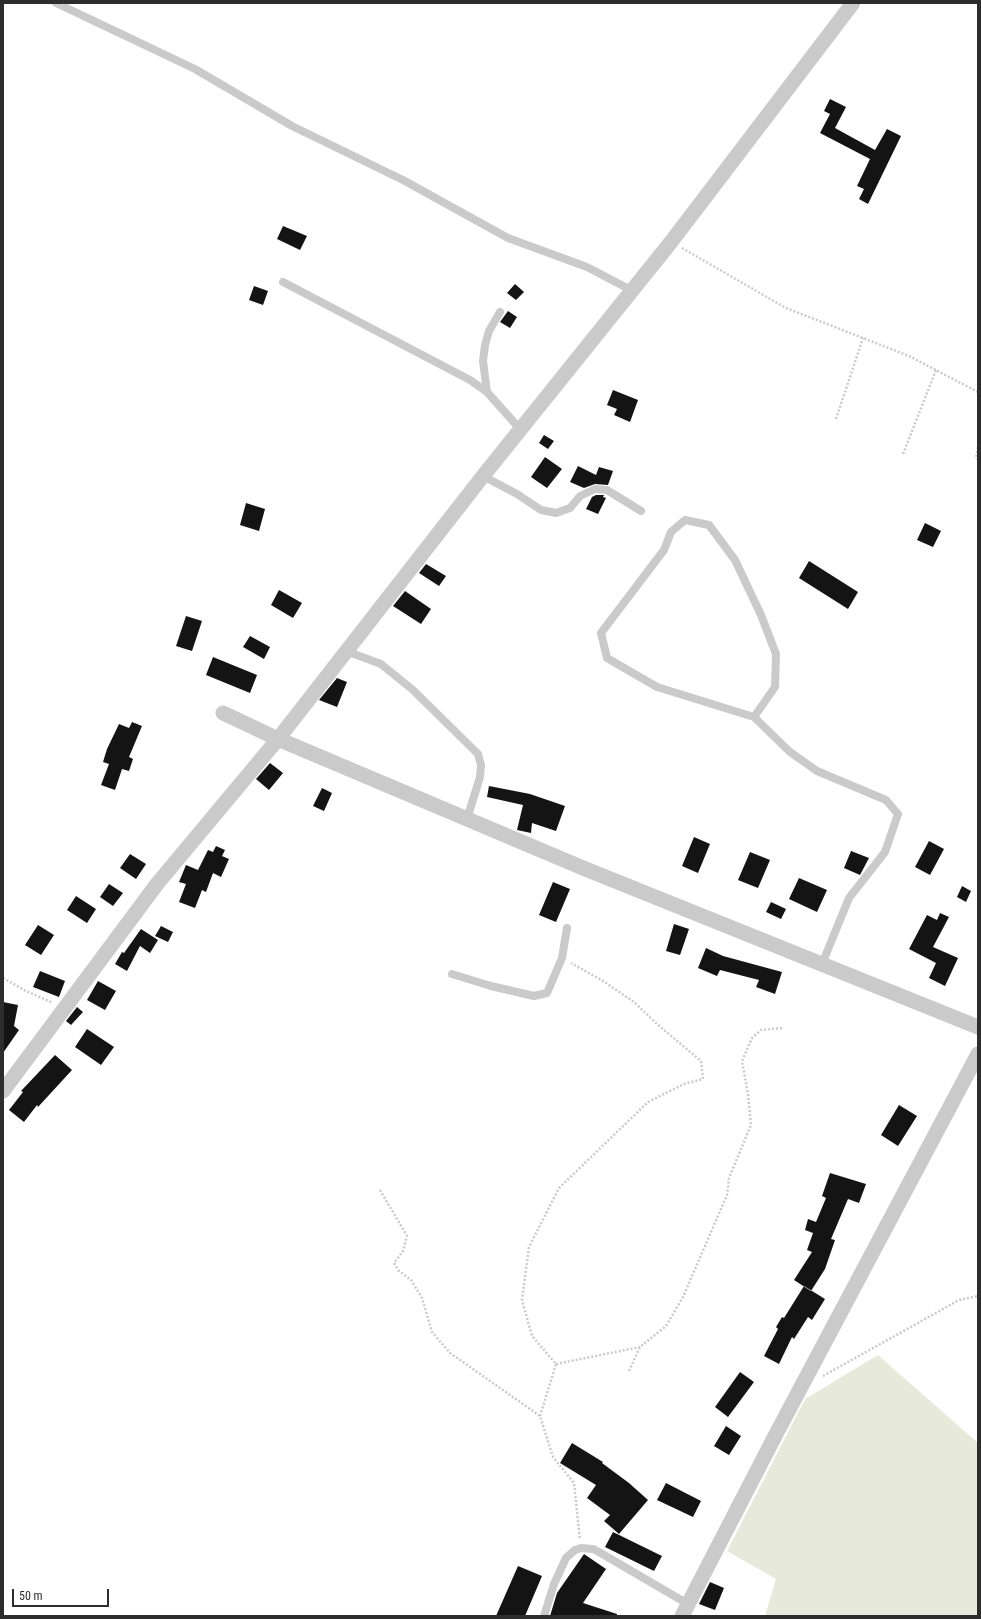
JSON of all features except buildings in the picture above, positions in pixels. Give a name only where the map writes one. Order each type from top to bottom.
[{"type":"street","points":[[3,1091],[157,884],[278,739],[520,429],[671,242],[853,3]]},
{"type":"street","points":[[223,713],[278,739],[583,868],[978,1027]]},
{"type":"street","points":[[685,1610],[775,1436],[978,1054]]},
{"type":"lane","points":[[56,3],[194,69],[292,126],[403,180],[508,238],[586,267],[631,290]]},
{"type":"lane","points":[[283,282],[470,380],[487,392],[520,429]]},
{"type":"lane","points":[[487,392],[483,361],[485,345],[489,331],[500,312]]},
{"type":"lane","points":[[483,476],[517,494],[541,510],[556,513],[570,508],[580,496],[595,489],[607,490],[641,511]]},
{"type":"lane","points":[[754,717],[775,686],[776,654],[761,615],[735,560],[709,525],[685,520],[671,532],[664,550],[600,633],[607,658],[657,687],[754,717],[790,752],[817,772],[886,800],[898,814],[885,852],[849,898],[822,964]]},
{"type":"lane","points":[[346,651],[380,664],[386,668],[413,690],[478,754],[481,765],[480,777],[467,819]]},
{"type":"lane","points":[[452,974],[491,986],[534,996],[547,993],[562,958],[567,928]]},
{"type":"lane","points":[[544,1616],[554,1584],[566,1558],[575,1550],[581,1548],[599,1552],[685,1610]]},
{"type":"path","points":[[671,242],[786,308],[909,356],[978,392]]},
{"type":"path","points":[[836,419],[863,338]]},
{"type":"path","points":[[903,454],[936,370]]},
{"type":"path","points":[[978,447],[976,458],[978,459]]},
{"type":"path","points":[[556,1364],[532,1336],[522,1300],[529,1247],[559,1188],[648,1102],[684,1084],[702,1079],[701,1061],[657,1024],[634,1002],[603,981],[562,958]]},
{"type":"path","points":[[3,978],[26,992],[64,1008]]},
{"type":"path","points":[[629,1371],[640,1347],[666,1326],[684,1297],[727,1195],[729,1178],[751,1125],[748,1094],[742,1061],[752,1038],[761,1030],[784,1028]]},
{"type":"path","points":[[380,1190],[407,1236],[403,1251],[394,1263],[399,1271],[411,1280],[422,1298],[432,1332],[450,1353],[540,1416]]},
{"type":"path","points":[[819,1378],[959,1300],[978,1296]]},
{"type":"path","points":[[556,1364],[640,1347]]},
{"type":"path","points":[[556,1364],[540,1416],[553,1457],[574,1483],[581,1548]]},
{"type":"shaded area","points":[[878,1355],[978,1443],[978,1616],[765,1616],[776,1579],[727,1551],[805,1399]]}]
